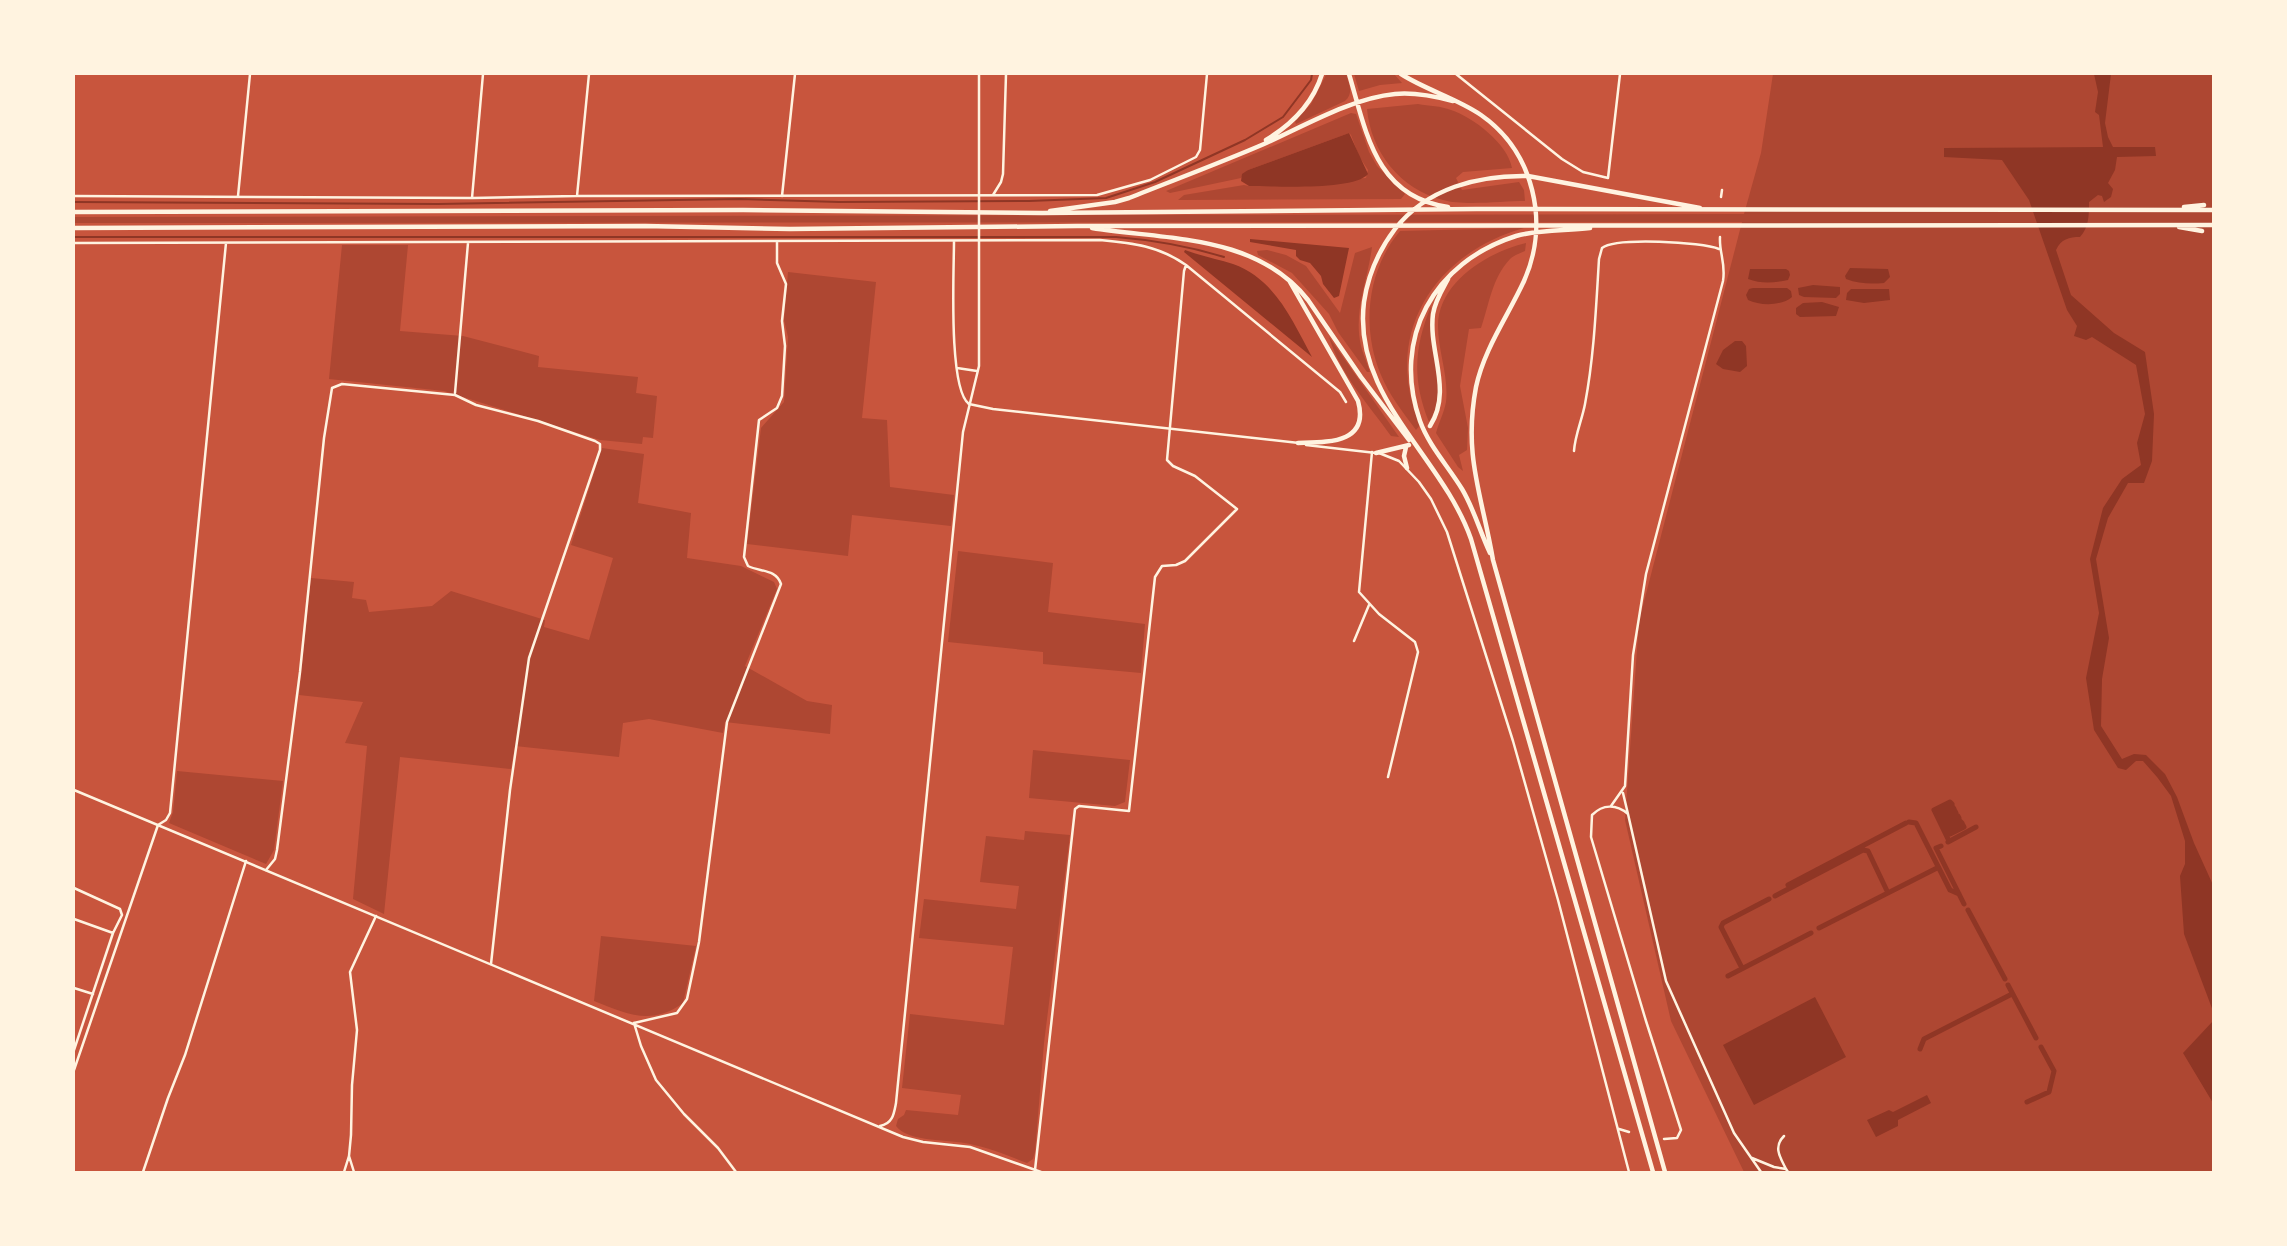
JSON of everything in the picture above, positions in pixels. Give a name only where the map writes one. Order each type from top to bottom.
[{"type":"highway","points":[[1251,150],[1292,121],[1310,100],[1322,74]]},
{"type":"highway","points":[[1349,74],[1372,152],[1390,178],[1424,201],[1476,209]]},
{"type":"highway","points":[[1401,74],[1482,116],[1502,133],[1513,146],[1526,171],[1536,207],[1536,235],[1531,264],[1484,363],[1477,384],[1470,442],[1472,460],[1493,560],[1665,1172]]},
{"type":"highway","points":[[1042,213],[1129,198],[1367,100],[1411,93],[1458,103]]},
{"type":"highway","points":[[1653,1172],[1471,538],[1452,497],[1376,382],[1365,347],[1363,321],[1365,295],[1377,257],[1389,237],[1411,213],[1436,195],[1461,183],[1500,176],[1528,176],[1708,209]]},
{"type":"highway","points":[[2161,210],[2204,205]]},
{"type":"highway","points":[[74,212],[2214,210]]},
{"type":"highway","points":[[2161,225],[2202,231]]},
{"type":"highway","points":[[74,228],[2214,225]]},
{"type":"highway","points":[[1077,226],[1157,234],[1219,247],[1263,262],[1288,278],[1308,300],[1383,408],[1418,449]]},
{"type":"highway","points":[[1493,560],[1463,491],[1427,438],[1412,393],[1410,371],[1417,327],[1440,284],[1486,248],[1518,236],[1542,231],[1608,226]]},
{"type":"highway","points":[[1430,426],[1438,410],[1441,390],[1432,328],[1433,314],[1438,296],[1450,275]]},
{"type":"highway","points":[[1288,278],[1360,408],[1358,425],[1347,437],[1324,442],[1298,443]]},
{"type":"highway","points":[[1374,453],[1407,446],[1404,456],[1406,468]]},
{"type":"street","points":[[238,196],[250,74]]},
{"type":"street","points":[[471,198],[483,74]]},
{"type":"street","points":[[577,196],[589,74]]},
{"type":"street","points":[[782,197],[794,74]]},
{"type":"street","points":[[880,1126],[886,1125],[892,1119],[896,1103],[963,432],[978,371],[979,74]]},
{"type":"street","points":[[993,195],[1003,174],[1006,74]]},
{"type":"street","points":[[74,196],[1065,197],[1113,192],[1176,169],[1199,154],[1207,74]]},
{"type":"street","points":[[1455,74],[1562,159],[1583,172],[1608,178],[1620,74]]},
{"type":"street","points":[[1721,197],[1722,190]]},
{"type":"street","points":[[1611,806],[1625,786],[1635,636],[1658,525],[1723,281],[1724,261],[1719,249],[1720,237]]},
{"type":"street","points":[[74,243],[1100,240],[1143,244],[1165,251],[1186,265],[1340,393],[1346,402]]},
{"type":"street","points":[[954,241],[957,368],[962,395],[969,404],[1006,411],[1374,453],[1393,458],[1406,468],[1432,499],[1451,545],[1521,767],[1629,1172]]},
{"type":"street","points":[[634,1023],[677,1013],[687,999],[702,917],[727,722],[781,584],[773,573],[748,566],[744,557],[759,420],[777,408],[782,396],[785,346],[782,321],[786,284],[777,263],[778,242]]},
{"type":"street","points":[[1574,452],[1594,339],[1602,248],[1611,243],[1636,242],[1698,244],[1719,249]]},
{"type":"street","points":[[74,1070],[158,825],[166,820],[170,813],[226,243]]},
{"type":"street","points":[[455,395],[468,243]]},
{"type":"street","points":[[1035,1170],[1075,809],[1079,806],[1129,811],[1155,577],[1162,566],[1177,565],[1185,561],[1237,509],[1195,476],[1169,464],[1166,455],[1186,265]]},
{"type":"street","points":[[957,368],[978,371]]},
{"type":"street","points":[[266,870],[277,850],[300,672],[320,472],[331,391],[334,386],[342,384],[455,395],[476,405],[538,421],[594,441],[600,447],[528,658],[491,964]]},
{"type":"street","points":[[1374,453],[1359,592],[1369,605],[1415,642],[1418,650],[1388,777]]},
{"type":"street","points":[[1354,641],[1369,605]]},
{"type":"street","points":[[74,790],[913,1140],[970,1147],[1041,1172]]},
{"type":"street","points":[[1623,792],[1666,981],[1734,1133],[1761,1172]]},
{"type":"street","points":[[1628,814],[1619,807],[1599,808],[1592,815],[1591,837],[1681,1130],[1676,1138],[1664,1139]]},
{"type":"street","points":[[143,1172],[185,1055],[246,862]]},
{"type":"street","points":[[74,888],[120,909],[122,915],[113,933],[74,1050]]},
{"type":"street","points":[[344,1172],[349,1156],[357,1030],[350,972],[376,916]]},
{"type":"street","points":[[74,919],[113,933]]},
{"type":"street","points":[[74,988],[93,994]]},
{"type":"street","points":[[634,1023],[640,1046],[663,1090],[718,1147],[736,1172]]},
{"type":"street","points":[[1617,1128],[1629,1132]]},
{"type":"street","points":[[1784,1136],[1777,1150],[1787,1171]]},
{"type":"street","points":[[349,1156],[354,1172]]},
{"type":"street","points":[[1749,1156],[1760,1163],[1787,1171]]},
{"type":"shaded area","points":[[1346,74],[1350,88],[1348,98],[1296,124],[1295,121],[1311,104],[1326,75]]},
{"type":"shaded area","points":[[1354,74],[1394,74],[1402,83],[1359,91]]},
{"type":"shaded area","points":[[1773,74],[2213,74],[2213,1172],[1744,1172],[1671,1021],[1625,820],[1639,621],[1742,222],[74,223],[74,217],[1744,214],[1761,153]]},
{"type":"shaded area","points":[[2094,74],[2111,74],[2105,123],[2113,147],[2155,147],[2156,156],[2117,157],[2115,170],[2108,183],[2113,189],[2111,197],[2104,202],[2102,196],[2098,195],[2089,202],[2088,221],[2083,233],[2080,237],[2063,241],[2056,250],[2071,295],[2114,333],[2145,352],[2154,414],[2152,461],[2144,483],[2128,483],[2108,518],[2096,559],[2109,638],[2102,679],[2101,726],[2122,759],[2134,754],[2146,755],[2165,774],[2213,885],[2213,1011],[2184,934],[2180,876],[2185,864],[2185,841],[2171,796],[2143,761],[2136,761],[2126,770],[2118,768],[2094,730],[2086,678],[2099,613],[2090,559],[2103,508],[2122,479],[2141,465],[2137,443],[2145,414],[2136,365],[2092,337],[2086,340],[2074,336],[2077,326],[2067,310],[2029,200],[2002,160],[1944,157],[1944,148],[2103,147],[2099,115],[2095,112],[2098,92]]},
{"type":"shaded area","points":[[1418,104],[1447,109],[1479,125],[1497,141],[1509,159],[1512,168],[1463,172],[1456,178],[1462,190],[1519,182],[1524,190],[1525,201],[1452,202],[1428,195],[1401,178],[1381,154],[1367,109]]},
{"type":"shaded area","points":[[1351,113],[1356,114],[1369,152],[1377,166],[1405,194],[1401,199],[1178,200],[1184,195],[1244,185],[1366,178],[1368,170],[1349,133],[1248,170],[1241,178],[1170,193],[1166,191]]},
{"type":"shaded area","points":[[1349,133],[1368,174],[1360,179],[1331,185],[1294,187],[1249,186],[1241,181],[1242,174],[1248,170]]},
{"type":"shaded area","points":[[1524,228],[1492,240],[1465,257],[1442,277],[1424,302],[1412,329],[1407,359],[1410,391],[1420,425],[1416,430],[1384,382],[1371,338],[1374,281],[1389,246],[1400,231]]},
{"type":"shaded area","points":[[1250,239],[1349,248],[1339,296],[1334,298],[1310,263],[1296,256],[1296,250],[1250,242]]},
{"type":"shaded area","points":[[1526,243],[1525,251],[1510,259],[1499,275],[1481,328],[1469,329],[1460,386],[1468,428],[1467,450],[1459,455],[1463,471],[1436,433],[1447,393],[1438,335],[1440,310],[1446,296],[1468,271],[1496,254]]},
{"type":"shaded area","points":[[342,245],[408,245],[400,331],[463,336],[539,356],[538,367],[638,377],[636,393],[657,396],[653,438],[643,437],[642,444],[600,440],[444,391],[329,379]]},
{"type":"shaded area","points":[[1372,247],[1359,321],[1361,346],[1370,372],[1367,372],[1338,332],[1329,314],[1292,273],[1258,255],[1257,251],[1267,250],[1286,255],[1306,266],[1340,313],[1355,253]]},
{"type":"shaded area","points":[[1185,250],[1233,264],[1260,280],[1281,302],[1312,357],[1184,252]]},
{"type":"shaded area","points":[[1850,268],[1888,269],[1890,277],[1884,283],[1856,282],[1846,279]]},
{"type":"shaded area","points":[[1750,269],[1786,269],[1790,275],[1788,280],[1758,282],[1748,279]]},
{"type":"shaded area","points":[[788,272],[876,282],[862,418],[887,420],[890,487],[954,495],[951,526],[852,515],[848,556],[747,544],[761,428],[784,402],[788,337],[784,320]]},
{"type":"shaded area","points":[[1813,285],[1840,287],[1840,294],[1836,298],[1799,295],[1798,288]]},
{"type":"shaded area","points":[[1787,288],[1792,297],[1777,303],[1759,303],[1748,300],[1746,295],[1749,289]]},
{"type":"shaded area","points":[[1851,289],[1889,289],[1890,300],[1864,303],[1846,300]]},
{"type":"shaded area","points":[[1822,302],[1839,307],[1836,316],[1800,317],[1796,314],[1796,308],[1803,303]]},
{"type":"shaded area","points":[[1431,306],[1430,320],[1438,394],[1429,422],[1420,392],[1417,364],[1421,336]]},
{"type":"shaded area","points":[[1329,337],[1399,437],[1391,436],[1356,389],[1340,364]]},
{"type":"shaded area","points":[[1735,341],[1742,341],[1746,346],[1747,366],[1740,372],[1723,369],[1716,364],[1723,350]]},
{"type":"shaded area","points":[[602,448],[644,454],[638,503],[691,513],[687,558],[741,566],[774,582],[777,589],[745,666],[807,701],[832,705],[830,734],[725,722],[723,733],[649,719],[623,723],[619,757],[515,746],[511,769],[400,757],[384,914],[353,899],[367,746],[345,743],[363,702],[299,695],[311,578],[354,582],[352,598],[366,600],[369,612],[432,606],[451,591],[545,620],[544,627],[589,640],[613,558],[571,545]]},
{"type":"shaded area","points":[[958,551],[1053,563],[1048,612],[1145,624],[1141,673],[1043,664],[1043,652],[948,642]]},
{"type":"shaded area","points":[[1033,750],[1130,760],[1125,802],[1115,806],[1029,798]]},
{"type":"shaded area","points":[[177,771],[283,781],[274,850],[266,864],[169,823],[173,812]]},
{"type":"shaded area","points":[[1025,831],[1070,835],[1044,1043],[1035,1152],[1033,1159],[1027,1163],[962,1142],[920,1138],[896,1126],[906,1110],[958,1115],[961,1095],[902,1088],[910,1014],[1004,1025],[1013,947],[919,938],[924,899],[1016,909],[1019,886],[980,882],[986,836],[1024,840]]},
{"type":"shaded area","points":[[601,936],[696,946],[683,1003],[672,1010],[650,1016],[628,1013],[594,1001]]},
{"type":"shaded area","points":[[1815,997],[1846,1057],[1754,1105],[1723,1045]]},
{"type":"shaded area","points":[[2213,1021],[2213,1103],[2183,1053]]},
{"type":"shaded area","points":[[1927,1095],[1931,1103],[1898,1120],[1898,1126],[1876,1137],[1867,1120],[1889,1110],[1893,1112]]},
{"type":"waterway","points":[[74,202],[438,204],[740,199],[839,202],[1029,201],[1106,198],[1155,182],[1245,140],[1283,117],[1311,80],[1312,74]]},
{"type":"waterway","points":[[74,237],[1116,237],[1171,244],[1224,257]]},
{"type":"waterway","points":[[1949,841],[1934,810],[1950,802],[1952,804],[1937,811],[1938,813],[1952,806],[1954,809],[1940,816],[1941,818],[1955,811],[1956,813],[1942,821],[1943,823],[1958,816],[1959,818],[1945,825],[1946,828],[1960,821],[1962,823],[1947,830],[1948,832],[1963,825],[1964,827],[1950,834]]},
{"type":"waterway","points":[[1909,822],[1916,823],[1950,890],[1959,894]]},
{"type":"waterway","points":[[1788,885],[1906,823]]},
{"type":"waterway","points":[[1948,842],[1976,827]]},
{"type":"waterway","points":[[1941,846],[1936,848],[1964,904]]},
{"type":"waterway","points":[[1775,896],[1863,850],[1868,851],[1888,893]]},
{"type":"waterway","points":[[1819,928],[1937,868]]},
{"type":"waterway","points":[[1742,968],[1721,927],[1723,923],[1769,899]]},
{"type":"waterway","points":[[1968,910],[2005,979]]},
{"type":"waterway","points":[[1728,976],[1811,933]]},
{"type":"waterway","points":[[2008,985],[2036,1038]]},
{"type":"waterway","points":[[1920,1049],[1924,1039],[2012,994]]},
{"type":"waterway","points":[[2027,1102],[2049,1092],[2054,1071],[2041,1047]]}]
